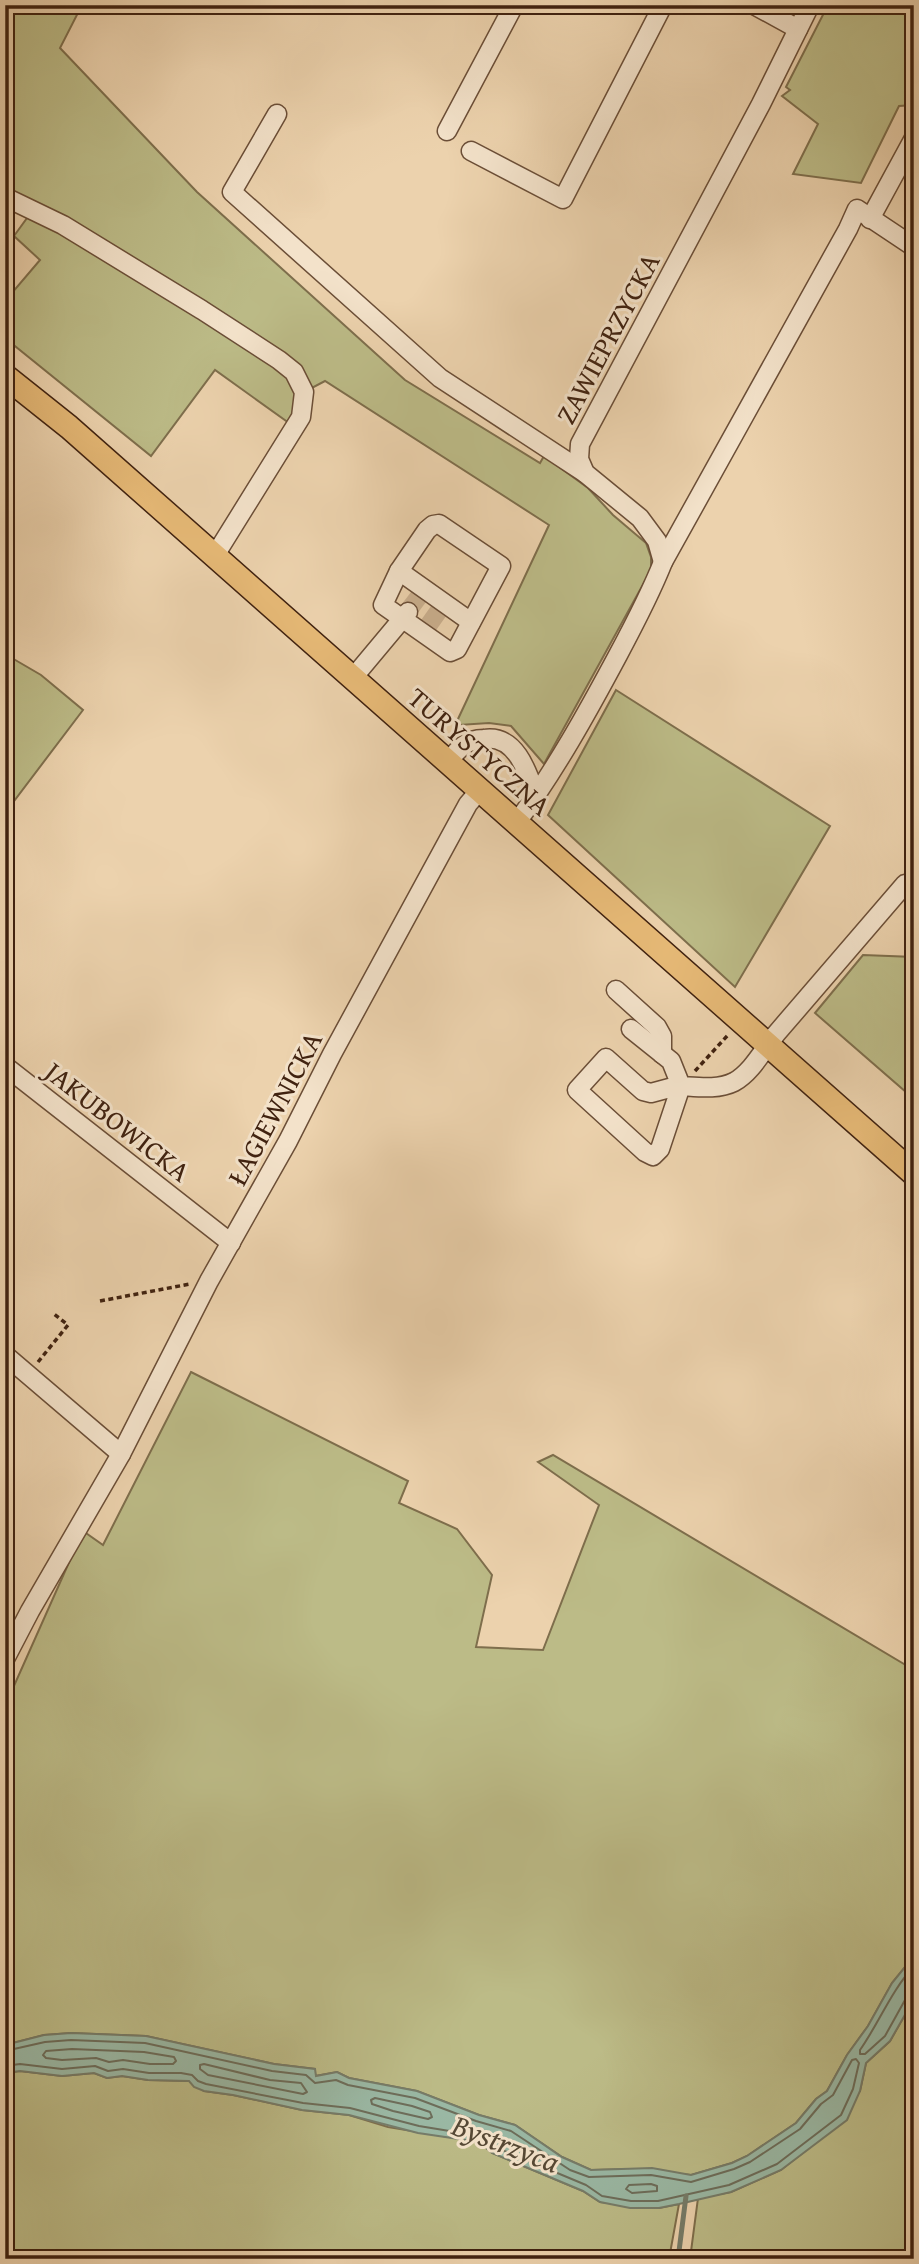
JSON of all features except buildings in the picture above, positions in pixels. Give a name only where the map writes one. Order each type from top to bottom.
[{"type":"main road","name":"TURYSTYCZNA","points":[[5,376],[61,420],[914,1174]]},
{"type":"street","points":[[447,131],[514,5]]},
{"type":"street","points":[[471,151],[563,199],[663,5]]},
{"type":"street","points":[[754,5],[798,29]]},
{"type":"street","name":"ZAWIEPRZYCKA","points":[[585,473],[579,459],[580,444],[761,104],[810,5]]},
{"type":"street","points":[[277,114],[232,191],[440,379],[585,473],[640,518],[657,541],[663,562]]},
{"type":"street","points":[[870,219],[914,138]]},
{"type":"street","points":[[5,197],[63,225],[202,310],[294,372],[304,392],[301,417],[215,557]]},
{"type":"street","points":[[517,822],[588,712],[654,586],[663,562],[849,229],[857,209],[914,247]]},
{"type":"street","points":[[439,524],[501,566],[457,649],[450,652],[406,615],[383,605],[399,570],[427,530],[439,524]]},
{"type":"street","points":[[399,570],[422,592],[471,622]]},
{"type":"street","points":[[352,679],[406,615]]},
{"type":"street","points":[[447,762],[462,746],[474,740],[492,737],[509,746],[518,755],[536,796]]},
{"type":"street","name":"ŁAGIEWNICKA","points":[[5,1659],[121,1454],[209,1281],[468,804],[480,790]]},
{"type":"street","points":[[631,1029],[671,1061],[681,1086],[660,1149],[653,1156],[645,1152],[577,1090],[606,1058],[643,1091],[651,1093],[681,1086],[709,1087],[731,1083],[747,1072],[905,884]]},
{"type":"street","points":[[616,990],[657,1027],[662,1036],[662,1054]]},
{"type":"street","name":"JAKUBOWICKA","points":[[5,1066],[231,1243]]},
{"type":"street","points":[[5,1355],[121,1454]]},
{"type":"path","points":[[681,1086],[729,1033]]},
{"type":"path","points":[[100,1301],[209,1281]]},
{"type":"path","points":[[35,1364],[68,1325],[54,1314]]},
{"type":"shaded area","points":[[5,5],[82,5],[60,48],[197,192],[405,380],[540,463],[544,456],[588,488],[613,515],[646,543],[651,557],[651,570],[544,764],[511,726],[489,723],[459,725],[458,719],[549,525],[325,381],[304,392],[289,423],[215,370],[151,456],[5,338],[5,301],[40,260],[14,236],[32,211],[5,197]]},
{"type":"shaded area","points":[[828,5],[914,5],[914,105],[899,106],[861,183],[793,174],[818,124],[782,96],[790,90],[786,87]]},
{"type":"shaded area","points":[[5,654],[41,675],[83,710],[5,813]]},
{"type":"shaded area","points":[[616,690],[830,826],[735,987],[548,815]]},
{"type":"shaded area","points":[[863,955],[914,957],[914,1099],[815,1013]]},
{"type":"shaded area","points":[[191,1372],[408,1481],[399,1503],[457,1529],[492,1575],[476,1647],[543,1650],[599,1505],[538,1462],[553,1455],[914,1670],[914,1956],[892,1983],[827,2091],[816,2099],[796,2123],[747,2156],[691,2175],[631,2169],[591,2170],[562,2157],[515,2125],[479,2115],[417,2091],[349,2078],[337,2072],[315,2076],[315,2069],[274,2064],[146,2036],[71,2033],[44,2035],[5,2045],[5,1706],[83,1531],[103,1545]]},
{"type":"shaded area","points":[[914,1999],[914,2259],[690,2259],[698,2198],[731,2192],[781,2170],[809,2148],[860,2091],[866,2063],[890,2041]]},
{"type":"shaded area","points":[[20,2071],[62,2076],[94,2073],[107,2078],[122,2076],[189,2081],[204,2091],[302,2110],[349,2115],[388,2127],[479,2142],[492,2153],[583,2191],[600,2202],[659,2208],[679,2204],[669,2259],[5,2259],[5,2073]]},
{"type":"water","name":"Bystrzyca","points":[[914,1956],[914,1999],[890,2041],[866,2063],[860,2091],[847,2120],[781,2170],[731,2192],[659,2208],[630,2208],[600,2202],[583,2191],[492,2153],[479,2142],[418,2133],[349,2115],[302,2110],[204,2091],[194,2087],[189,2081],[122,2076],[107,2078],[94,2073],[62,2076],[20,2071],[5,2073],[5,2045],[44,2035],[71,2033],[146,2036],[274,2064],[315,2069],[316,2076],[337,2072],[349,2078],[417,2091],[479,2115],[515,2125],[562,2157],[591,2170],[652,2168],[691,2175],[747,2156],[796,2123],[816,2099],[827,2091],[892,1983]]},
{"type":"waterway","points":[[678,2259],[686,2196]]},
{"type":"tunnel","points":[[408,611],[420,595]]},
{"type":"tunnel","points":[[428,626],[440,609]]}]
